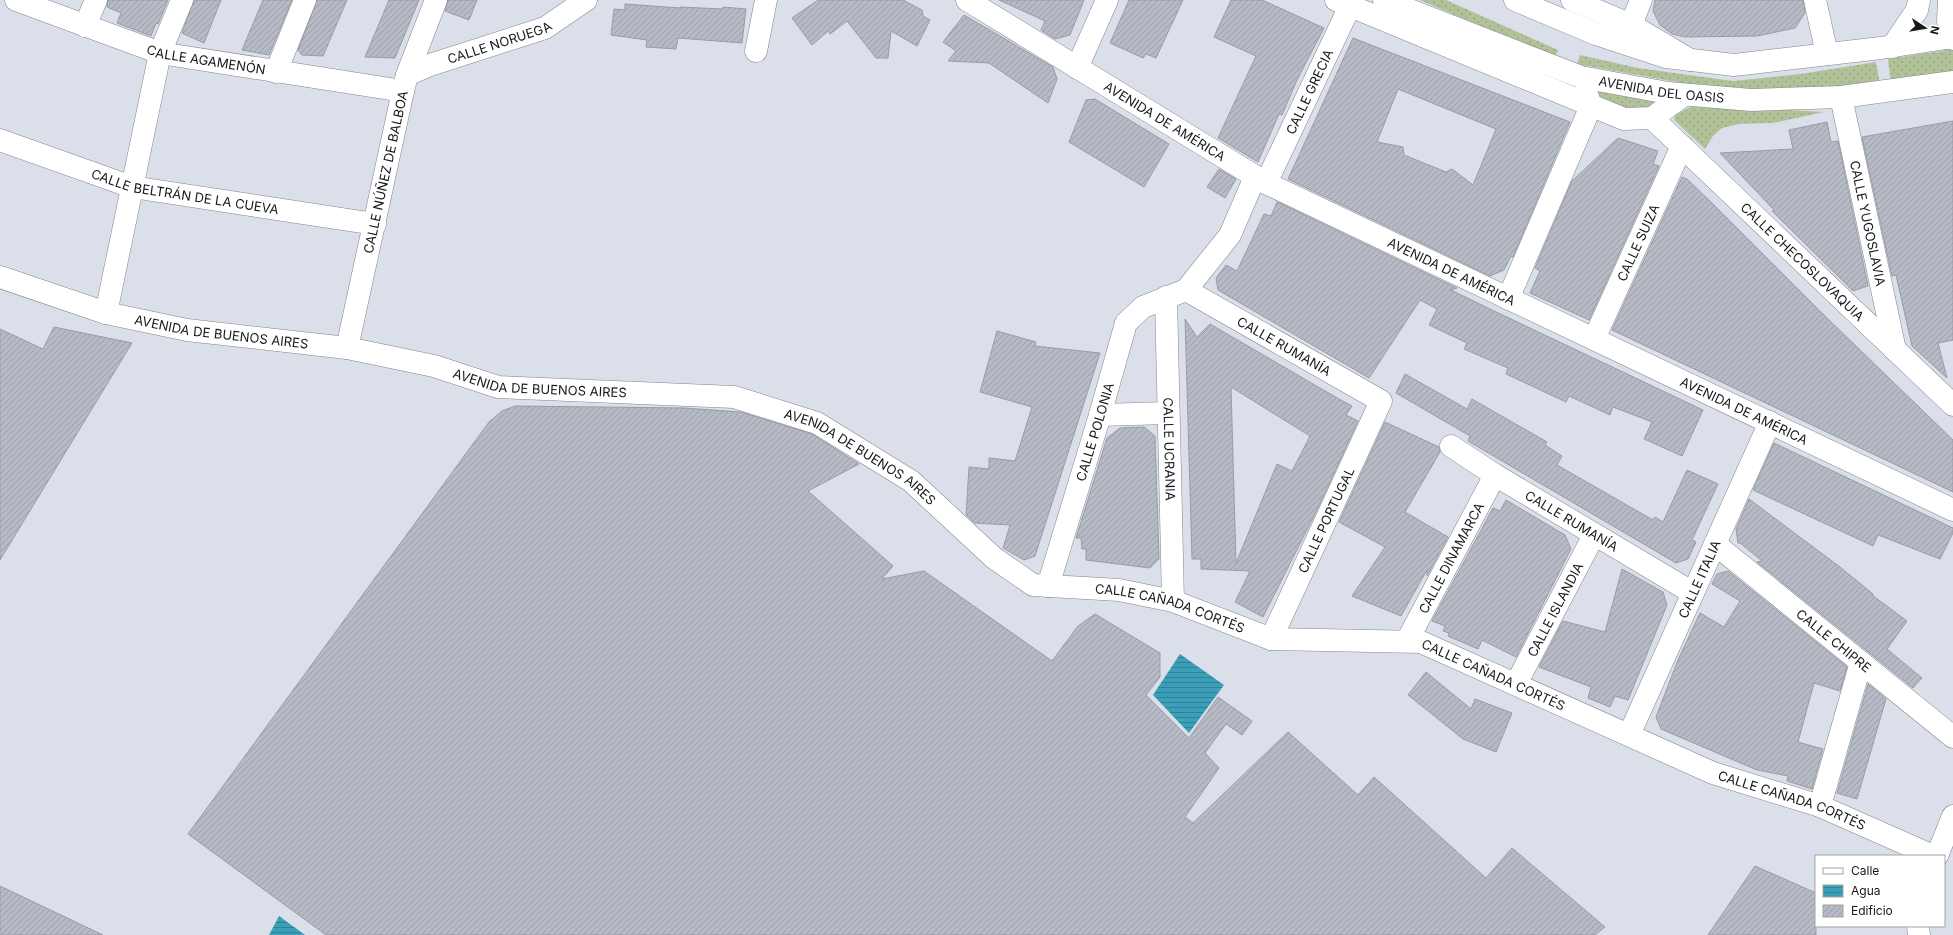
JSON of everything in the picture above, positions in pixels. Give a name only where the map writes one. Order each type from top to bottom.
[{"type":"street","name":"CALLE AGAMENÓN","points":[[16,0],[160,54],[276,72],[405,83]]},
{"type":"street","points":[[85,26],[96,0]]},
{"type":"street","points":[[106,313],[160,54],[182,0]]},
{"type":"street","points":[[276,72],[305,0]]},
{"type":"street","name":"CALLE NÚÑEZ DE BALBOA","points":[[347,348],[405,83],[436,0]]},
{"type":"street","name":"CALLE NORUEGA","points":[[405,83],[430,65],[545,28],[586,0]]},
{"type":"street","points":[[756,51],[766,0]]},
{"type":"street","name":"AVENIDA DE AMÉRICA","points":[[967,0],[1260,180],[1953,510]]},
{"type":"street","points":[[1077,68],[1107,0]]},
{"type":"street","name":"AVENIDA DEL OASIS","points":[[1384,0],[1581,77],[1684,95],[1751,100],[1841,97],[1953,82]]},
{"type":"street","points":[[1515,0],[1596,34],[1666,57],[1734,65],[1892,47],[1952,38],[1948,22],[1949,0]]},
{"type":"street","points":[[1572,0],[1631,24],[1690,60]]},
{"type":"street","points":[[1631,24],[1641,0]]},
{"type":"street","points":[[1815,0],[1827,54]]},
{"type":"street","points":[[1892,47],[1917,10],[1919,0]]},
{"type":"street","name":"AVENIDA DEL OASIS","points":[[1346,2],[1624,119],[1652,118]]},
{"type":"street","name":"CALLE GRECIA","points":[[1186,290],[1230,235],[1260,180],[1346,2]]},
{"type":"street","points":[[1508,299],[1591,106],[1581,77]]},
{"type":"street","points":[[1652,118],[1684,95]]},
{"type":"street","name":"CALLE YUGOSLAVIA","points":[[1841,97],[1895,350]]},
{"type":"street","name":"CALLE CHECOSLOVAQUIA","points":[[1652,118],[1953,405]]},
{"type":"street","name":"CALLE BELTRÁN DE LA CUEVA","points":[[0,140],[132,187],[375,224]]},
{"type":"street","name":"CALLE SUIZA","points":[[1594,339],[1682,146]]},
{"type":"street","name":"AVENIDA DE BUENOS AIRES","points":[[0,277],[106,313],[187,330],[347,348],[434,366],[498,387],[734,397],[817,424],[911,481],[994,558],[1041,585]]},
{"type":"street","points":[[1166,297],[1186,290]]},
{"type":"street","name":"CALLE RUMANÍA","points":[[1186,290],[1381,401]]},
{"type":"street","name":"CALLE UCRANIA","points":[[1166,297],[1173,601]]},
{"type":"street","name":"CALLE POLONIA","points":[[1041,585],[1100,415],[1126,323],[1143,307],[1166,297]]},
{"type":"street","name":"CALLE PORTUGAL","points":[[1271,639],[1381,401]]},
{"type":"street","points":[[1100,415],[1168,413]]},
{"type":"street","name":"CALLE ITALIA","points":[[1629,735],[1770,422]]},
{"type":"street","name":"CALLE RUMANÍA","points":[[1451,446],[1495,475],[1693,593]]},
{"type":"street","name":"CALLE DINAMARCA","points":[[1407,642],[1495,475]]},
{"type":"street","name":"CALLE ISLANDIA","points":[[1516,684],[1594,535]]},
{"type":"street","name":"CALLE CHIPRE","points":[[1715,544],[1953,737]]},
{"type":"street","name":"CALLE CAÑADA CORTÉS","points":[[1041,585],[1119,590],[1173,601],[1271,639],[1421,642],[1713,773],[1820,806],[1931,855]]},
{"type":"street","points":[[1820,806],[1861,662]]},
{"type":"street","points":[[1937,855],[1953,816]]},
{"type":"green space","points":[[1420,0],[1446,0],[1558,50],[1555,58]]},
{"type":"green space","points":[[1953,49],[1953,73],[1891,83],[1888,59]]},
{"type":"green space","points":[[1580,55],[1638,68],[1733,81],[1801,74],[1876,62],[1880,84],[1771,90],[1682,83],[1577,64]]},
{"type":"green space","points":[[1595,87],[1663,103],[1635,113],[1605,106]]},
{"type":"green space","points":[[1696,104],[1824,112],[1773,123],[1739,124],[1722,128],[1713,136],[1705,149],[1674,120],[1675,115]]},
{"type":"water","points":[[1180,654],[1224,685],[1189,733],[1153,695]]},
{"type":"water","points":[[279,916],[305,935],[269,935]]},
{"type":"building","points":[[108,0],[168,0],[158,24],[156,23],[151,36],[117,23],[121,13],[107,7]]},
{"type":"building","points":[[194,0],[221,0],[204,43],[182,33]]},
{"type":"building","points":[[263,0],[292,0],[269,55],[242,50]]},
{"type":"building","points":[[317,0],[347,0],[323,56],[302,55],[298,50]]},
{"type":"building","points":[[389,0],[419,0],[395,58],[365,57]]},
{"type":"building","points":[[448,0],[477,0],[469,20],[445,11]]},
{"type":"building","points":[[818,0],[903,0],[922,10],[923,16],[930,20],[917,46],[891,31],[888,58],[876,58],[847,21],[830,34],[828,31],[812,45],[792,18]]},
{"type":"building","points":[[999,0],[1084,0],[1070,35],[1055,39],[1041,30],[1045,21]]},
{"type":"building","points":[[1129,0],[1183,0],[1156,58],[1146,54],[1143,58],[1110,43]]},
{"type":"building","points":[[1231,0],[1262,0],[1324,28],[1297,80],[1282,115],[1279,114],[1258,162],[1218,138],[1256,56],[1214,37]]},
{"type":"building","points":[[1655,0],[1803,0],[1805,13],[1795,28],[1757,36],[1685,37],[1672,34],[1660,25],[1653,11]]},
{"type":"building","points":[[625,4],[680,8],[723,9],[723,7],[746,9],[742,43],[678,38],[676,49],[646,47],[647,40],[611,35],[614,9],[625,10]]},
{"type":"building","points":[[964,15],[1053,67],[1057,79],[1048,103],[989,63],[948,61],[956,51],[943,42]]},
{"type":"building","points":[[1353,38],[1570,122],[1513,257],[1511,256],[1504,270],[1490,276],[1288,179]],"holes":[[[1398,89],[1496,129],[1473,185],[1452,169],[1446,172],[1404,155],[1403,147],[1377,142]]]},
{"type":"building","points":[[1095,99],[1169,144],[1144,187],[1069,142],[1086,100]]},
{"type":"building","points":[[1953,121],[1953,340],[1938,343],[1947,378],[1912,346],[1896,275],[1892,276],[1862,137]]},
{"type":"building","points":[[1827,122],[1831,142],[1838,141],[1868,286],[1853,291],[1772,211],[1774,210],[1720,153],[1793,149],[1789,130]]},
{"type":"building","points":[[1618,138],[1658,151],[1653,164],[1659,166],[1589,320],[1530,293],[1540,271],[1535,268],[1572,181]]},
{"type":"building","points":[[1219,169],[1236,179],[1225,198],[1207,187]]},
{"type":"building","points":[[1682,177],[1687,179],[1711,202],[1826,317],[1953,440],[1953,492],[1612,330]]},
{"type":"building","points":[[1277,202],[1457,288],[1451,290],[1703,410],[1682,456],[1644,439],[1652,422],[1613,407],[1610,415],[1569,396],[1566,402],[1506,374],[1508,368],[1464,349],[1467,343],[1429,325],[1437,309],[1420,300],[1369,378],[1218,290],[1216,278],[1226,265],[1237,271],[1264,214],[1271,216]]},
{"type":"building","points":[[1185,319],[1197,337],[1210,324],[1352,406],[1346,415],[1358,421],[1317,510],[1263,617],[1235,602],[1250,571],[1201,569],[1201,559],[1192,559]],"holes":[[[1231,387],[1310,436],[1292,471],[1277,464],[1236,563]]]},
{"type":"building","points":[[54,327],[132,343],[0,560],[0,329],[43,349]]},
{"type":"building","points":[[997,331],[1036,342],[1035,346],[1100,353],[1035,556],[1024,560],[1003,548],[1010,525],[975,523],[966,515],[969,467],[989,469],[989,458],[1015,461],[1032,407],[980,392]]},
{"type":"building","points":[[1405,374],[1467,409],[1472,399],[1547,442],[1545,445],[1562,456],[1557,465],[1653,520],[1655,517],[1663,522],[1687,470],[1718,484],[1692,540],[1696,542],[1688,559],[1676,563],[1468,441],[1470,436],[1396,393]]},
{"type":"building","points":[[515,406],[684,408],[741,412],[812,434],[859,464],[808,491],[893,566],[882,579],[924,571],[1052,661],[1078,626],[1095,614],[1160,653],[1160,677],[1146,695],[1189,738],[1218,697],[1252,721],[1242,735],[1226,724],[1205,753],[1219,768],[1185,817],[1193,823],[1288,732],[1358,795],[1374,777],[1486,878],[1512,848],[1605,927],[1595,935],[326,935],[188,834],[489,422],[502,411]]},
{"type":"building","points":[[1385,422],[1439,447],[1440,452],[1405,512],[1448,537],[1427,576],[1427,570],[1401,616],[1352,596],[1385,547],[1339,522]]},
{"type":"building","points":[[1144,427],[1155,436],[1159,559],[1150,568],[1086,560],[1086,549],[1082,549],[1081,538],[1076,538],[1107,438],[1120,428]]},
{"type":"building","points":[[1774,443],[1953,528],[1953,533],[1940,559],[1878,535],[1873,546],[1753,490]]},
{"type":"building","points":[[1749,499],[1840,567],[1873,594],[1872,595],[1907,621],[1887,649],[1922,678],[1913,688],[1757,562],[1762,561],[1738,543],[1736,529]]},
{"type":"building","points":[[1506,500],[1565,535],[1571,549],[1516,657],[1482,640],[1478,649],[1448,636],[1449,633],[1443,631],[1445,626],[1432,621],[1493,508],[1500,511]]},
{"type":"building","points":[[1622,569],[1663,592],[1667,605],[1628,700],[1615,696],[1610,707],[1588,698],[1591,687],[1539,667],[1563,621],[1605,632]]},
{"type":"building","points":[[1728,571],[1847,667],[1840,691],[1814,683],[1798,742],[1823,749],[1812,789],[1787,781],[1788,776],[1757,770],[1661,729],[1656,717],[1678,660],[1700,613],[1724,627],[1740,601],[1712,584],[1717,574]]},
{"type":"building","points":[[1426,672],[1471,709],[1475,699],[1512,713],[1496,752],[1463,739],[1408,695]]},
{"type":"building","points":[[1868,684],[1886,699],[1857,799],[1837,793]]},
{"type":"building","points":[[1755,866],[1815,893],[1816,935],[1708,935]]},
{"type":"building","points":[[0,886],[103,935],[0,935]]}]
